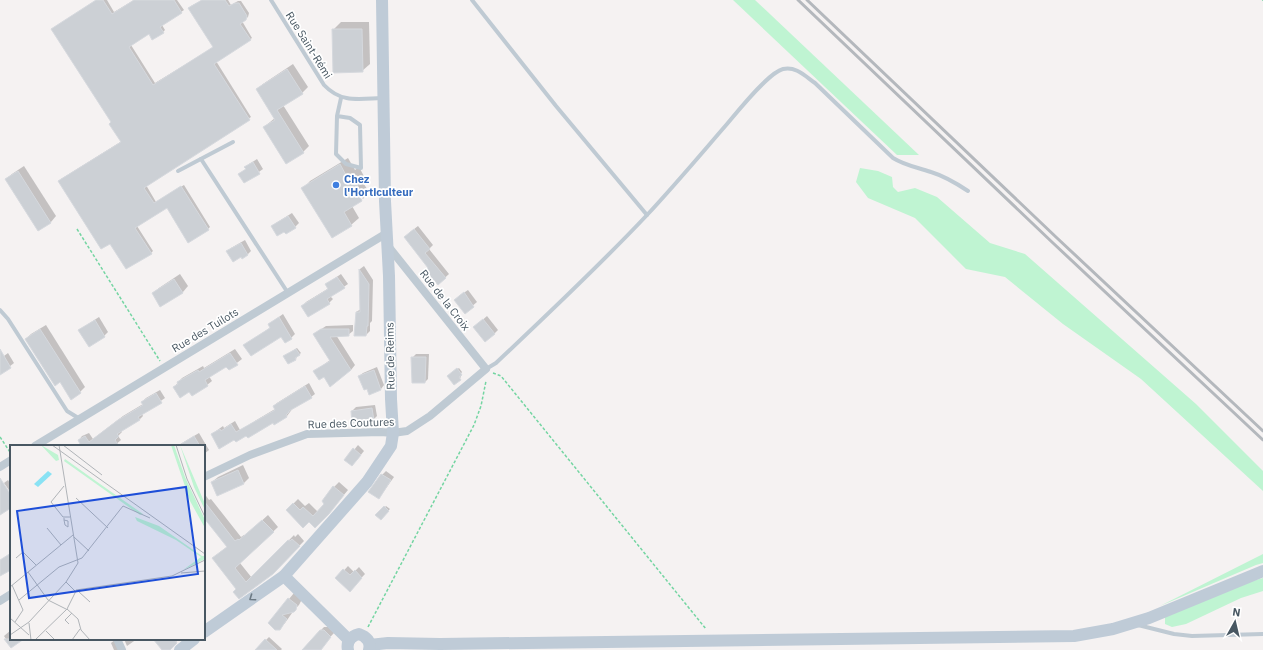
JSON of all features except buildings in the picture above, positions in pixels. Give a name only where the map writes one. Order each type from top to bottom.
[{"type":"street","name":"Rue de Reims","points":[[205,631],[284,576],[367,482],[391,446],[393,433],[382,0]]},
{"type":"street","name":"Rue des Tuilots","points":[[37,445],[288,293],[387,239]]},
{"type":"street","name":"Rue de la Croix","points":[[387,239],[486,369]]},
{"type":"street","name":"Rue des Coutures","points":[[205,477],[250,455],[307,434],[393,433],[407,431],[430,416],[486,369]]},
{"type":"street","points":[[0,467],[10,461]]},
{"type":"street","points":[[284,576],[348,645],[355,635],[367,643],[440,644],[1074,636],[1132,624],[1170,610],[1250,575],[1263,571]]},
{"type":"street","points":[[0,601],[10,595]]},
{"type":"street","points":[[117,640],[122,650]]},
{"type":"street","points":[[180,650],[193,640]]},
{"type":"lane","name":"Rue Saint-Rémi","points":[[271,0],[324,85],[331,93],[341,98]]},
{"type":"lane","points":[[472,0],[556,106],[647,215]]},
{"type":"lane","points":[[486,369],[496,362],[539,322],[603,260],[647,215],[755,91],[782,70],[792,69],[801,72],[815,83],[893,158],[908,166],[945,177],[968,191]]},
{"type":"lane","points":[[337,116],[350,118],[360,125],[360,168],[346,164],[336,154],[337,116],[341,98],[384,98]]},
{"type":"lane","points":[[178,171],[233,142]]},
{"type":"lane","points":[[201,159],[288,293]]},
{"type":"lane","points":[[0,310],[8,319],[67,411],[80,419]]},
{"type":"lane","points":[[1132,624],[1153,630],[1192,636],[1263,634]]},
{"type":"path","points":[[76,229],[164,368]]},
{"type":"path","points":[[367,643],[474,425],[481,406],[486,385],[486,369],[501,376],[714,640]]},
{"type":"path","points":[[0,437],[10,452]]},
{"type":"green space","points":[[733,0],[755,0],[919,155],[897,155]]},
{"type":"green space","points":[[860,168],[878,171],[892,177],[893,187],[898,192],[915,188],[937,197],[990,243],[1025,254],[1196,404],[1263,471],[1263,491],[1141,379],[1063,324],[1005,277],[966,269],[915,218],[868,198],[856,182]]},
{"type":"green space","points":[[1263,554],[1263,563],[1160,606]]},
{"type":"green space","points":[[1263,578],[1263,591],[1241,598],[1186,624],[1172,627],[1165,624],[1165,616],[1249,582]]},
{"type":"railway","points":[[798,0],[1053,243],[1263,440]]},
{"type":"railway","points":[[807,0],[1057,238],[1263,431]]},
{"type":"place","name":"Chez l'Horticulteur","points":[[336,185]]}]
